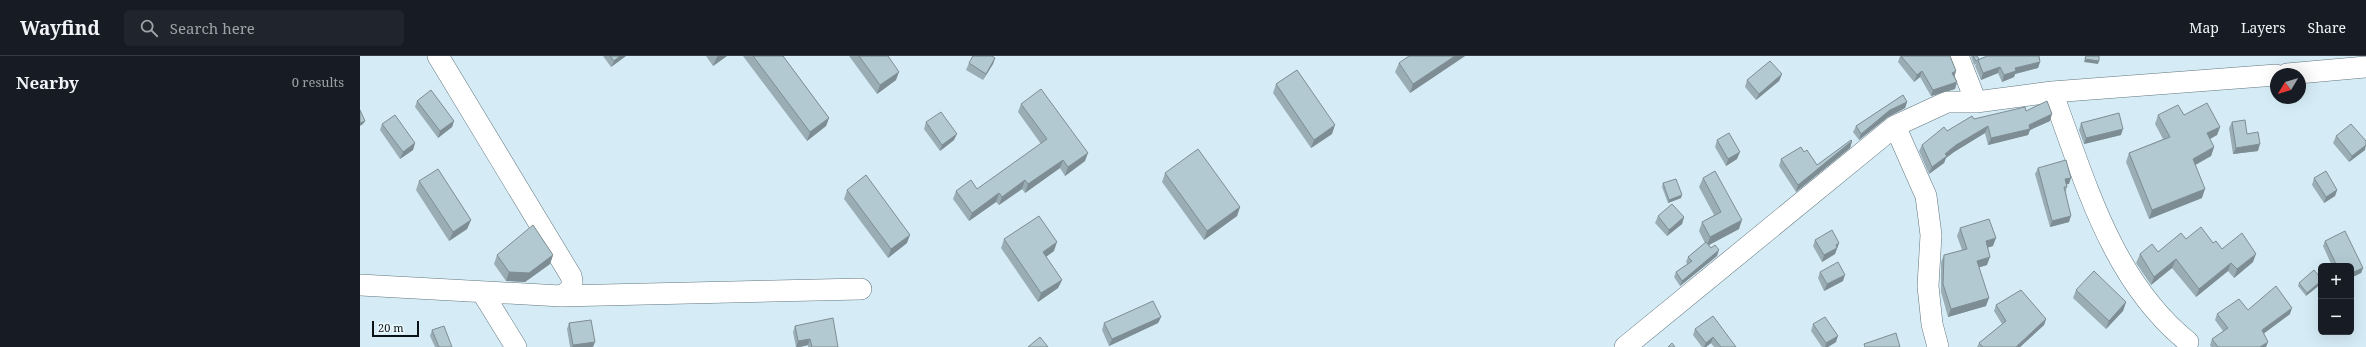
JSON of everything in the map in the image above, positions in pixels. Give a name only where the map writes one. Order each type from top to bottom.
[{"type":"street","points":[[438,56],[571,276],[573,284],[571,289],[561,296]]},
{"type":"street","points":[[1958,56],[1976,102]]},
{"type":"street","points":[[2306,72],[2366,67]]},
{"type":"street","points":[[1625,347],[1895,126],[1947,102],[1976,102],[2052,92],[2270,75]]},
{"type":"street","points":[[2052,92],[2110,244],[2136,286],[2169,324],[2188,342]]},
{"type":"street","points":[[1895,126],[1926,196],[1931,235],[1928,286],[1932,324],[1938,347]]},
{"type":"street","points":[[360,285],[561,296],[861,289]]},
{"type":"street","points":[[482,292],[516,347]]},
{"type":"building","points":[[610,56],[620,56],[614,61]]},
{"type":"building","points":[[753,56],[783,56],[829,118],[810,132]]},
{"type":"building","points":[[859,56],[888,56],[899,72],[880,85]]},
{"type":"building","points":[[973,56],[992,56],[995,58],[986,74],[969,63]]},
{"type":"building","points":[[1409,56],[1455,56],[1413,84],[1399,63]]},
{"type":"building","points":[[1901,56],[1950,56],[1956,71],[1952,73],[1957,82],[1933,90],[1922,71],[1917,75]]},
{"type":"building","points":[[1973,56],[1977,56],[1979,59],[1976,61]]},
{"type":"building","points":[[1987,56],[2039,56],[2040,62],[2015,68],[2016,71],[2004,75],[2000,67],[1983,73],[1978,60]]},
{"type":"building","points":[[2086,56],[2099,56],[2099,61],[2085,59]]},
{"type":"building","points":[[1770,61],[1782,74],[1759,94],[1747,80]]},
{"type":"building","points":[[1297,70],[1335,125],[1314,140],[1276,84]]},
{"type":"building","points":[[1041,89],[1088,153],[1068,167],[1063,160],[1028,184],[1025,180],[1002,197],[999,193],[972,213],[956,191],[971,180],[977,189],[1047,139],[1021,104]]},
{"type":"building","points":[[431,90],[454,121],[440,131],[417,101]]},
{"type":"building","points":[[1903,95],[1907,102],[1890,110],[1861,134],[1856,126]]},
{"type":"building","points":[[2047,101],[2052,114],[2029,125],[2030,129],[1991,138],[1988,126],[1956,145],[1945,154],[1947,156],[1932,167],[1922,145],[1944,127],[1947,131],[1972,116],[1974,119],[2025,107],[2026,111]]},
{"type":"building","points":[[2207,103],[2220,127],[2207,133],[2214,147],[2193,159],[2205,189],[2152,210],[2129,153],[2170,137],[2158,115],[2178,105],[2184,115]]},
{"type":"building","points":[[360,110],[365,121],[360,123]]},
{"type":"building","points":[[941,112],[957,134],[942,145],[926,122]]},
{"type":"building","points":[[2119,113],[2123,129],[2086,138],[2081,123]]},
{"type":"building","points":[[395,115],[415,143],[403,152],[382,124]]},
{"type":"building","points":[[2245,120],[2247,134],[2258,132],[2260,144],[2236,148],[2232,122]]},
{"type":"building","points":[[2351,124],[2366,141],[2366,145],[2352,156],[2336,136]]},
{"type":"building","points":[[1729,133],[1740,152],[1728,159],[1717,140]]},
{"type":"building","points":[[1851,140],[1852,141],[1798,185],[1781,159],[1801,147],[1804,152],[1807,150],[1817,165]]},
{"type":"building","points":[[1198,149],[1240,207],[1207,231],[1165,173]]},
{"type":"building","points":[[2066,160],[2071,178],[2065,179],[2067,187],[2064,187],[2071,216],[2052,221],[2038,168]]},
{"type":"building","points":[[438,169],[471,220],[453,232],[419,181]]},
{"type":"building","points":[[1715,171],[1742,220],[1710,237],[1702,222],[1721,212],[1703,178]]},
{"type":"building","points":[[2326,171],[2337,190],[2326,197],[2314,178]]},
{"type":"building","points":[[866,175],[910,235],[891,249],[847,190]]},
{"type":"building","points":[[1676,179],[1682,195],[1669,200],[1663,183]]},
{"type":"building","points":[[1672,204],[1684,217],[1669,230],[1658,216]]},
{"type":"building","points":[[1039,216],[1057,242],[1043,252],[1062,280],[1041,293],[1004,239]]},
{"type":"building","points":[[1989,219],[1996,238],[1986,241],[1990,257],[1977,261],[1989,298],[1951,309],[1943,284],[1944,255],[1967,249],[1960,228]]},
{"type":"building","points":[[533,225],[553,255],[529,273],[509,272],[497,255]]},
{"type":"building","points":[[2201,227],[2213,243],[2216,241],[2222,249],[2242,233],[2256,254],[2237,269],[2231,263],[2199,289],[2176,259],[2154,277],[2140,254],[2152,244],[2158,252],[2181,233],[2186,239]]},
{"type":"building","points":[[1832,230],[1839,243],[1836,245],[1837,248],[1824,255],[1815,240]]},
{"type":"building","points":[[2345,231],[2363,268],[2354,272],[2354,263],[2336,263],[2325,241]]},
{"type":"building","points":[[1706,242],[1711,248],[1715,245],[1719,250],[1682,281],[1676,272],[1692,261],[1688,257]]},
{"type":"building","points":[[1838,262],[1845,275],[1827,284],[1820,272]]},
{"type":"building","points":[[2314,270],[2318,275],[2318,284],[2307,293],[2299,283]]},
{"type":"building","points":[[2094,271],[2126,302],[2109,321],[2076,290]]},
{"type":"building","points":[[2276,286],[2292,308],[2262,330],[2268,342],[2260,347],[2218,347],[2212,339],[2228,328],[2217,314],[2239,299],[2248,310]]},
{"type":"building","points":[[2021,290],[2046,319],[2016,347],[1983,347],[1979,343],[2006,321],[1996,305]]},
{"type":"building","points":[[1153,301],[1161,317],[1112,339],[1104,323]]},
{"type":"building","points":[[1713,316],[1736,347],[1721,347],[1713,337],[1706,343],[1695,329]]},
{"type":"building","points":[[1825,317],[1838,336],[1826,343],[1813,324]]},
{"type":"building","points":[[833,318],[838,347],[812,347],[810,339],[798,341],[795,326]]},
{"type":"building","points":[[591,320],[595,342],[573,345],[569,323]]},
{"type":"building","points":[[444,326],[452,347],[439,347],[432,330]]},
{"type":"building","points":[[1896,333],[1900,347],[1865,347],[1864,344]]},
{"type":"building","points":[[1040,337],[1048,347],[1028,347]]},
{"type":"building","points":[[1672,343],[1675,347],[1668,347]]}]
